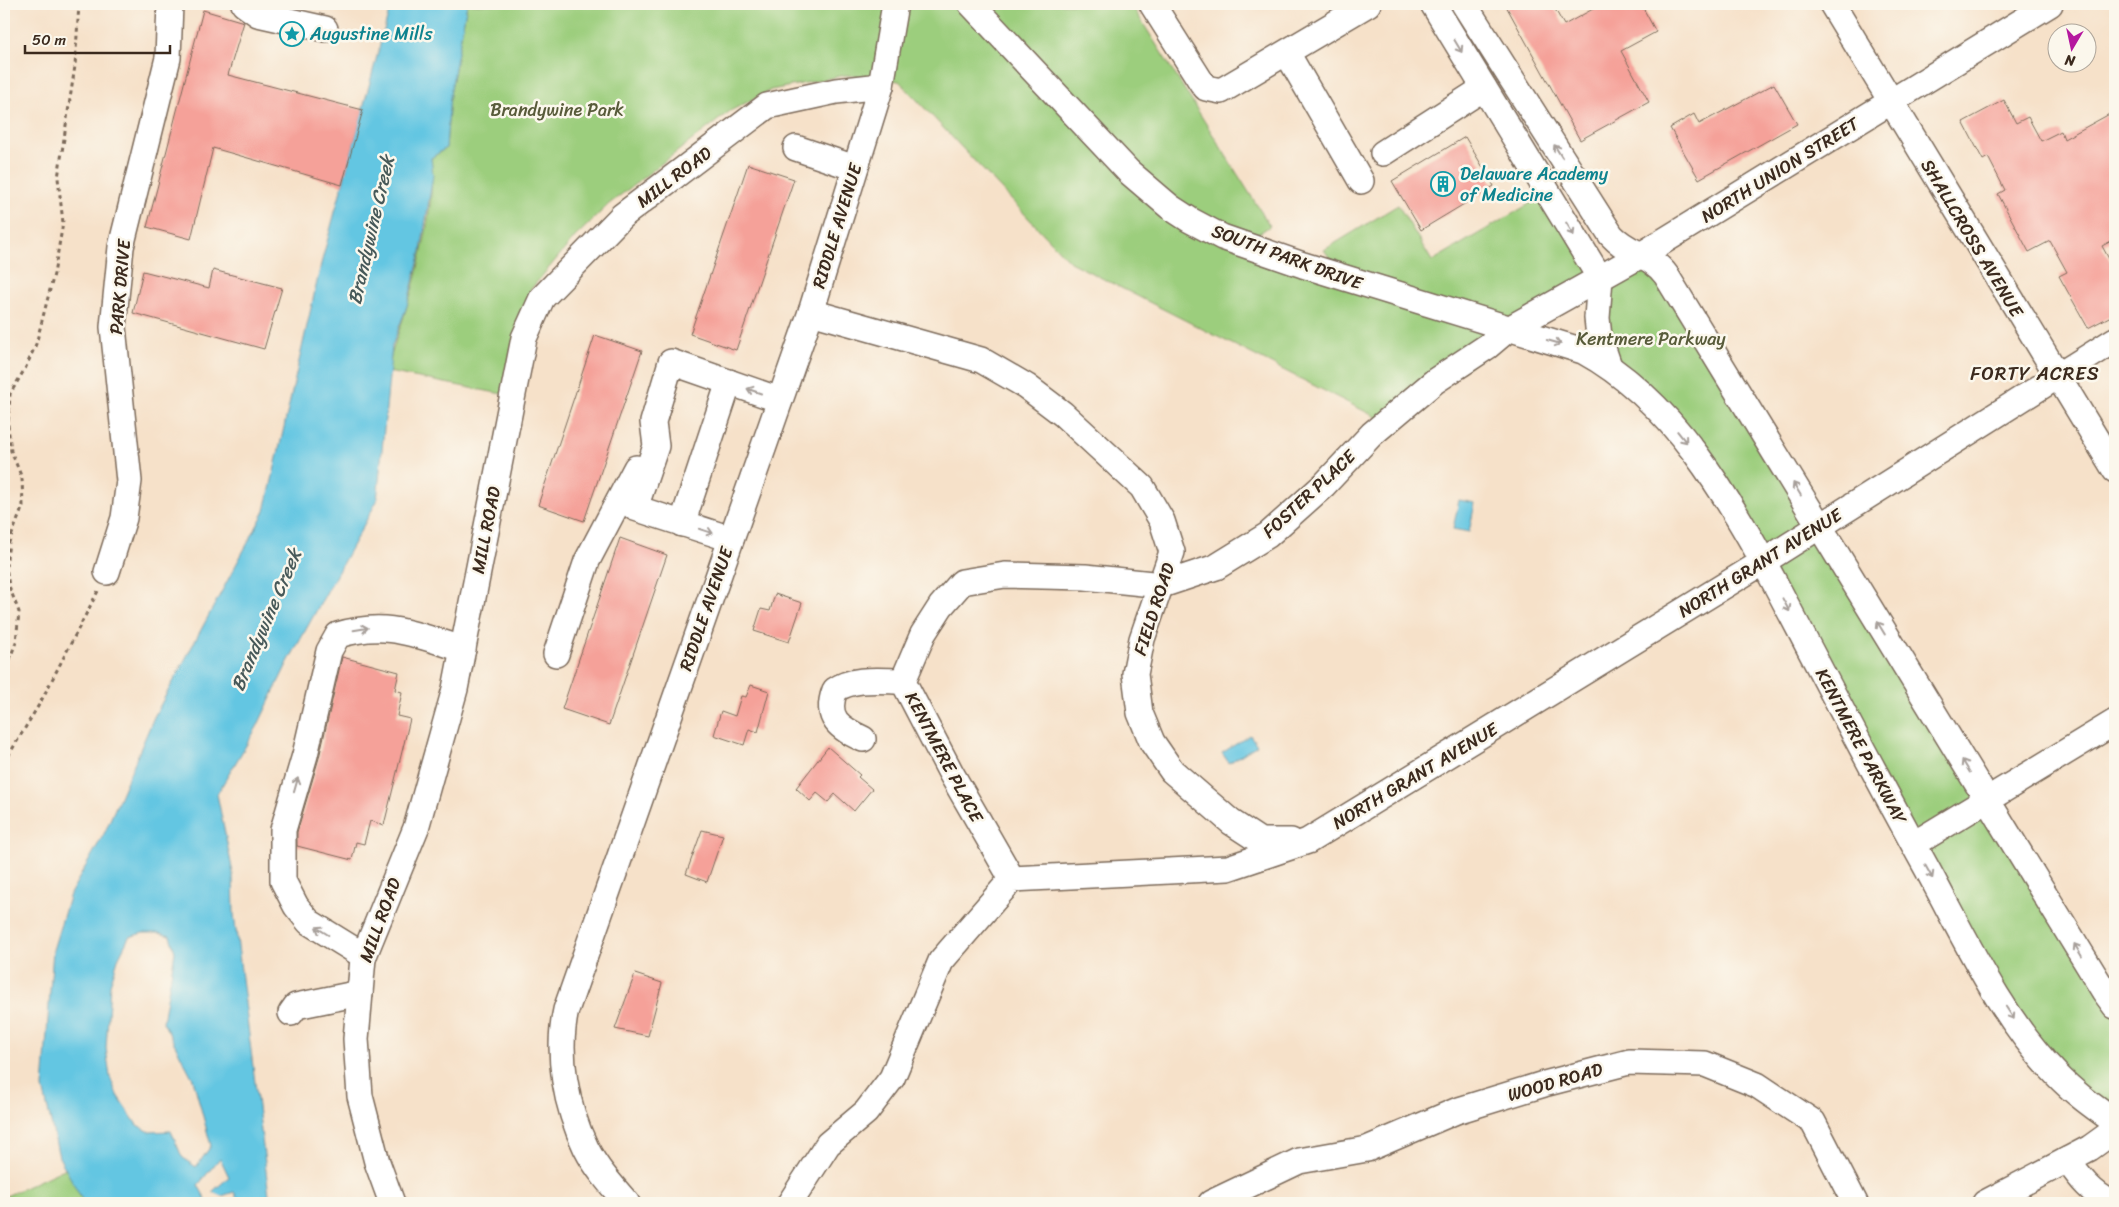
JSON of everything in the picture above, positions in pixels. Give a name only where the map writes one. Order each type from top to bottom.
[{"type":"street","name":"PARK DRIVE","points":[[107,572],[124,518],[129,481],[113,327],[121,247],[168,58],[170,4]]},
{"type":"street","points":[[244,4],[258,14],[325,29]]},
{"type":"street","name":"RIDDLE AVENUE","points":[[627,1203],[603,1175],[586,1148],[572,1109],[562,1062],[561,1030],[569,1000],[811,312],[881,86],[895,4]]},
{"type":"street","name":"SOUTH PARK DRIVE","points":[[971,4],[1129,172],[1170,207],[1190,220],[1222,237],[1285,259],[1507,330]]},
{"type":"street","points":[[1152,4],[1196,75],[1206,88],[1212,90],[1227,89],[1368,4]]},
{"type":"street","points":[[1433,4],[1600,278]]},
{"type":"street","points":[[1464,4],[1611,235],[1627,249],[1661,267],[2110,999]]},
{"type":"street","name":"SHALLCROSS AVENUE","points":[[1832,4],[2115,470]]},
{"type":"street","name":"NORTH UNION STREET","points":[[1507,330],[1641,255],[2050,4]]},
{"type":"street","points":[[1287,53],[1361,181]]},
{"type":"street","name":"MILL ROAD","points":[[392,1203],[377,1162],[360,1096],[356,1039],[364,956],[416,828],[455,689],[524,338],[542,298],[622,216],[767,106],[836,91],[881,86]]},
{"type":"street","points":[[1383,153],[1484,88]]},
{"type":"street","points":[[796,148],[856,168]]},
{"type":"street","name":"KENTMERE PARKWAY","points":[[1600,278],[1597,318],[1599,337],[1610,366]]},
{"type":"street","name":"FIELD ROAD","points":[[811,312],[982,360],[1026,386],[1063,414],[1142,487],[1162,521],[1172,552],[1142,639],[1135,674],[1140,713],[1152,742],[1172,771],[1231,822],[1260,842],[1308,841]]},
{"type":"street","name":"KENTMERE PARKWAY","points":[[1507,330],[1574,348],[1610,366],[1654,406],[1682,437],[1723,493],[1764,562],[1989,981],[2041,1058],[2084,1100],[2115,1122]]},
{"type":"street","name":"FOSTER PLACE","points":[[941,606],[962,582],[1005,575],[1085,577],[1162,585],[1216,567],[1268,536],[1324,485],[1372,434],[1435,381],[1488,346],[1507,330]]},
{"type":"street","name":"NORTH GRANT AVENUE","points":[[1012,879],[1228,868],[1308,841],[1764,562],[2115,340]]},
{"type":"street","points":[[731,539],[635,508],[656,446],[653,422],[671,362],[780,400]]},
{"type":"street","points":[[682,524],[729,382]]},
{"type":"street","points":[[556,654],[587,560],[634,470],[656,446]]},
{"type":"street","name":"KENTMERE PLACE","points":[[941,606],[923,634],[903,681],[951,773],[1012,879]]},
{"type":"street","points":[[364,956],[309,922],[296,906],[283,881],[283,830],[305,755],[330,651],[338,635],[362,628],[393,628],[463,649]]},
{"type":"street","points":[[863,739],[844,729],[833,716],[832,703],[835,690],[846,683],[860,681],[903,681]]},
{"type":"street","points":[[1914,844],[2115,722]]},
{"type":"street","points":[[790,1203],[828,1144],[866,1112],[892,1078],[941,961],[1012,879]]},
{"type":"street","points":[[291,1013],[296,1006],[360,993]]},
{"type":"street","name":"WOOD ROAD","points":[[1211,1203],[1299,1161],[1367,1149],[1456,1111],[1629,1062],[1705,1064],[1757,1085],[1813,1122],[1855,1203]]},
{"type":"street","points":[[1985,1203],[2090,1148],[2115,1130]]},
{"type":"street","points":[[2067,1160],[2084,1183],[2101,1198],[2112,1203]]},
{"type":"path","points":[[4,674],[16,642],[19,612],[6,567],[10,542],[23,506],[22,478],[11,451],[8,426],[10,394],[26,367],[36,344],[54,274],[63,223],[58,178],[75,66],[79,4]]},
{"type":"path","points":[[4,763],[40,703],[107,572]]},
{"type":"green space","name":"Brandywine Park","points":[[467,4],[1131,4],[1270,226],[1255,236],[1333,262],[1324,250],[1398,205],[1432,261],[1548,193],[1600,278],[1386,422],[1070,262],[899,81],[846,75],[771,90],[730,111],[609,204],[575,237],[531,289],[502,394],[388,372],[417,272],[426,232],[431,192],[431,158],[446,148],[450,95]]},
{"type":"green space","name":"Kentmere Parkway","points":[[1641,255],[2115,1006],[2115,1122],[2041,1058],[1723,493],[1609,366],[1600,278]]},
{"type":"green space","points":[[116,1145],[143,1203],[4,1203],[4,1197]]},
{"type":"water","name":"Brandywine Creek","points":[[391,4],[467,4],[450,95],[446,148],[431,158],[433,175],[421,251],[407,306],[392,346],[377,501],[288,662],[257,727],[217,794],[233,873],[234,914],[270,1203],[239,1203],[234,1192],[222,1196],[212,1192],[229,1177],[220,1158],[198,1185],[208,1203],[84,1203],[59,1157],[43,1088],[53,950],[70,894],[105,832],[154,717],[265,511],[321,264]],"holes":[[[143,933],[159,933],[170,936],[175,952],[163,1022],[193,1079],[211,1146],[196,1167],[182,1157],[171,1131],[150,1132],[137,1125],[117,1095],[110,1077],[106,1048],[110,985],[118,959],[129,937]]]},
{"type":"water","points":[[1459,500],[1475,503],[1469,532],[1453,529]]},
{"type":"water","points":[[1250,735],[1257,745],[1229,763],[1222,753]]},
{"type":"building","points":[[1505,4],[1552,4],[1564,25],[1602,4],[1641,4],[1656,32],[1621,51],[1649,102],[1580,140]]},
{"type":"building","points":[[203,10],[244,22],[228,75],[363,110],[342,185],[213,148],[191,239],[147,227]]},
{"type":"building","points":[[1774,84],[1797,124],[1699,179],[1670,128],[1694,114],[1699,124]]},
{"type":"building","points":[[2004,100],[2016,123],[2028,117],[2041,141],[2061,131],[2064,139],[2115,111],[2115,239],[2102,246],[2115,270],[2115,314],[2088,328],[2059,276],[2067,272],[2050,241],[2029,252],[1998,194],[2005,190],[1988,157],[1983,160],[1963,122]]},
{"type":"building","name":"Delaware Academy of Medicine","points":[[1465,137],[1494,186],[1421,230],[1392,181]]},
{"type":"building","points":[[748,164],[794,179],[736,350],[690,334]]},
{"type":"building","points":[[213,270],[282,288],[264,349],[133,313],[143,271],[209,288]]},
{"type":"building","points":[[595,335],[642,351],[584,521],[538,505]]},
{"type":"building","points":[[620,538],[667,555],[609,725],[562,709]]},
{"type":"building","points":[[775,594],[802,603],[789,642],[754,631],[761,609],[770,611]]},
{"type":"building","points":[[342,657],[399,672],[395,690],[402,692],[397,716],[410,719],[384,825],[370,821],[364,844],[356,842],[352,860],[297,846],[297,832],[319,758]]},
{"type":"building","points":[[751,685],[769,691],[758,732],[749,729],[744,745],[714,735],[721,711],[735,716],[741,696],[746,697]]},
{"type":"building","points":[[828,747],[860,775],[858,777],[872,789],[854,811],[835,794],[828,802],[817,793],[810,801],[796,788]]},
{"type":"building","points":[[702,830],[723,835],[707,882],[686,874]]},
{"type":"building","points":[[635,974],[662,983],[648,1036],[615,1029]]},
{"type":"place","name":"Augustine Mills","points":[[292,34]]},
{"type":"place","name":"Delaware Academy of Medicine","points":[[1443,184]]},
{"type":"district","name":"FORTY ACRES","points":[[2035,373]]}]
